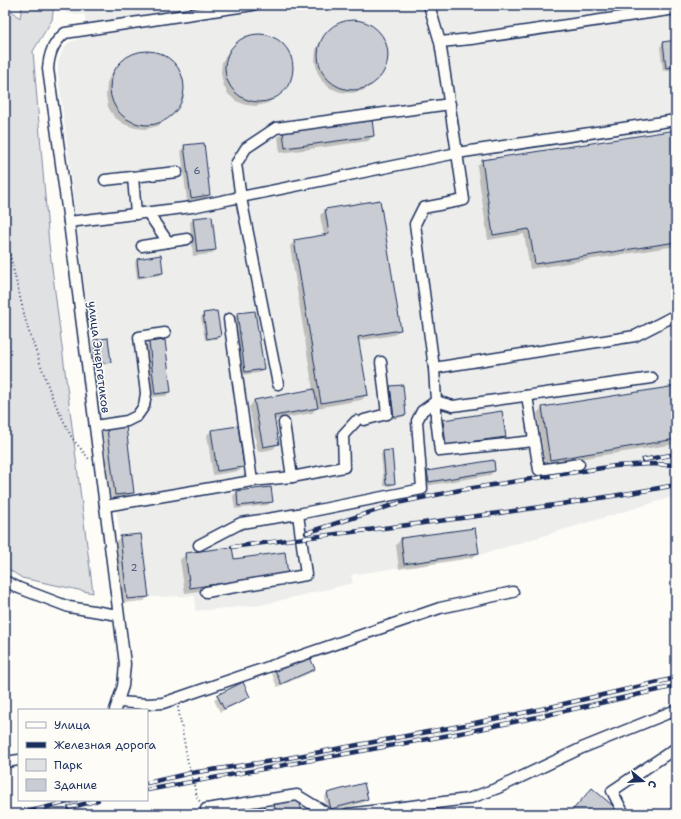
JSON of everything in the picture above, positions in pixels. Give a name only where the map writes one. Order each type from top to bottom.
[{"type":"street","name":"улица Энергетиков","points":[[117,706],[123,686],[125,664],[48,69],[49,58],[58,39],[65,33],[253,5]]},
{"type":"street","points":[[429,5],[440,42],[464,200],[423,208],[415,224],[434,368],[436,418],[440,451],[534,440]]},
{"type":"street","points":[[440,42],[471,39],[676,9]]},
{"type":"street","points":[[278,384],[241,198],[236,164],[246,148],[276,128],[450,104]]},
{"type":"street","points":[[69,222],[192,207],[457,153],[676,120]]},
{"type":"street","points":[[105,180],[177,172]]},
{"type":"street","points":[[133,177],[136,214]]},
{"type":"street","points":[[148,213],[168,242]]},
{"type":"street","points":[[142,246],[187,239]]},
{"type":"street","points":[[434,368],[635,336],[676,314]]},
{"type":"street","points":[[229,319],[252,482]]},
{"type":"street","points":[[95,426],[127,421],[137,416],[144,406],[146,393],[139,337],[165,333]]},
{"type":"street","points":[[105,506],[344,467],[343,435],[360,420],[387,414],[381,362]]},
{"type":"street","points":[[436,401],[453,406],[652,378]]},
{"type":"street","points":[[526,396],[539,470],[579,464]]},
{"type":"street","points":[[199,545],[241,523],[298,514],[422,489],[417,420],[422,411],[436,401]]},
{"type":"street","points":[[284,423],[292,476]]},
{"type":"street","points":[[206,592],[306,575],[298,514]]},
{"type":"street","points":[[5,580],[19,588],[69,607],[118,615]]},
{"type":"street","points":[[117,706],[163,703],[440,608],[513,592]]},
{"type":"street","points":[[347,814],[468,799],[498,788],[582,748],[676,710]]},
{"type":"street","points":[[624,814],[612,791],[676,748]]},
{"type":"street","points":[[5,762],[18,760]]},
{"type":"street","points":[[206,809],[297,795],[328,814]]},
{"type":"path","points":[[5,236],[27,326],[52,397],[72,438],[102,478]]},
{"type":"path","points":[[176,698],[197,797],[206,809]]},
{"type":"path","points":[[189,814],[197,810],[206,809]]},
{"type":"shaded area","points":[[66,5],[676,5],[676,496],[480,555],[351,575],[353,583],[261,605],[195,611],[195,596],[127,599],[106,420],[100,420],[96,375],[105,374],[104,363],[96,364],[94,340],[100,339],[98,325],[89,323],[58,73],[58,63],[62,52],[68,43],[86,36],[85,15],[66,13]]},
{"type":"green space","points":[[5,5],[20,18],[22,5],[54,5],[52,20],[33,51],[49,244],[93,593],[22,578],[5,567]]},
{"type":"building","points":[[353,20],[366,23],[378,30],[385,42],[388,55],[385,68],[378,80],[366,87],[353,90],[340,87],[328,80],[321,68],[318,55],[321,42],[328,30],[340,23]]},
{"type":"building","points":[[252,34],[266,34],[278,39],[288,49],[293,61],[293,75],[288,87],[278,97],[266,102],[252,102],[240,97],[230,87],[225,75],[225,61],[230,49],[240,39]]},
{"type":"building","points":[[676,40],[676,66],[666,68],[663,42]]},
{"type":"building","points":[[140,51],[154,51],[168,57],[178,67],[184,81],[184,95],[178,109],[168,119],[154,125],[140,125],[126,119],[116,109],[110,95],[110,81],[116,67],[126,57]]},
{"type":"building","points":[[372,119],[374,136],[285,148],[283,131]]},
{"type":"building","points":[[676,130],[676,242],[535,264],[529,229],[493,235],[482,160]]},
{"type":"building","points":[[204,143],[210,195],[191,198],[184,145]]},
{"type":"building","points":[[380,200],[401,330],[358,337],[368,395],[321,403],[294,240],[329,234],[325,209]]},
{"type":"building","points":[[212,216],[216,250],[197,252],[193,218]]},
{"type":"building","points":[[161,255],[163,273],[139,277],[137,259]]},
{"type":"building","points":[[217,311],[221,336],[207,339],[203,313]]},
{"type":"building","points":[[255,311],[264,369],[245,372],[237,313]]},
{"type":"building","points":[[108,338],[111,362],[96,364],[94,340]]},
{"type":"building","points":[[165,340],[171,392],[155,394],[149,342]]},
{"type":"building","points":[[403,385],[406,415],[394,417],[390,386]]},
{"type":"building","points":[[676,386],[676,439],[550,460],[542,407]]},
{"type":"building","points":[[314,389],[318,408],[274,416],[279,444],[263,447],[254,400]]},
{"type":"building","points":[[502,411],[506,437],[446,445],[443,420]]},
{"type":"building","points":[[126,426],[134,493],[115,495],[107,428]]},
{"type":"building","points":[[238,426],[244,467],[217,471],[211,430]]},
{"type":"building","points":[[392,450],[395,484],[386,484],[383,451]]},
{"type":"building","points":[[494,460],[495,471],[429,482],[427,471]]},
{"type":"building","points":[[271,487],[273,502],[238,506],[237,491]]},
{"type":"building","points":[[475,528],[479,553],[404,564],[401,538]]},
{"type":"building","points":[[141,534],[149,597],[127,599],[120,536]]},
{"type":"building","points":[[232,547],[234,559],[285,552],[288,574],[190,588],[185,553]]},
{"type":"building","points":[[309,655],[315,669],[281,684],[275,670]]},
{"type":"building","points":[[243,682],[250,697],[224,709],[217,695]]},
{"type":"building","points":[[364,783],[368,799],[331,809],[327,793]]},
{"type":"building","points":[[592,788],[619,811],[617,814],[569,814]]},
{"type":"building","points":[[299,798],[302,813],[276,814],[274,803]]},
{"type":"building","points":[[264,805],[265,810],[247,813],[246,808]]},
{"type":"railway","points":[[643,460],[676,454]]},
{"type":"railway","points":[[306,533],[402,502],[460,490],[615,466],[651,464],[676,465]]},
{"type":"railway","points":[[232,547],[510,511],[621,495],[676,485]]},
{"type":"railway","points":[[148,783],[191,773],[272,761],[465,725],[676,678]]},
{"type":"railway","points":[[148,790],[466,732],[676,686]]},
{"type":"railway","points":[[19,814],[72,801]]},
{"type":"railway","points":[[69,808],[94,801]]}]
